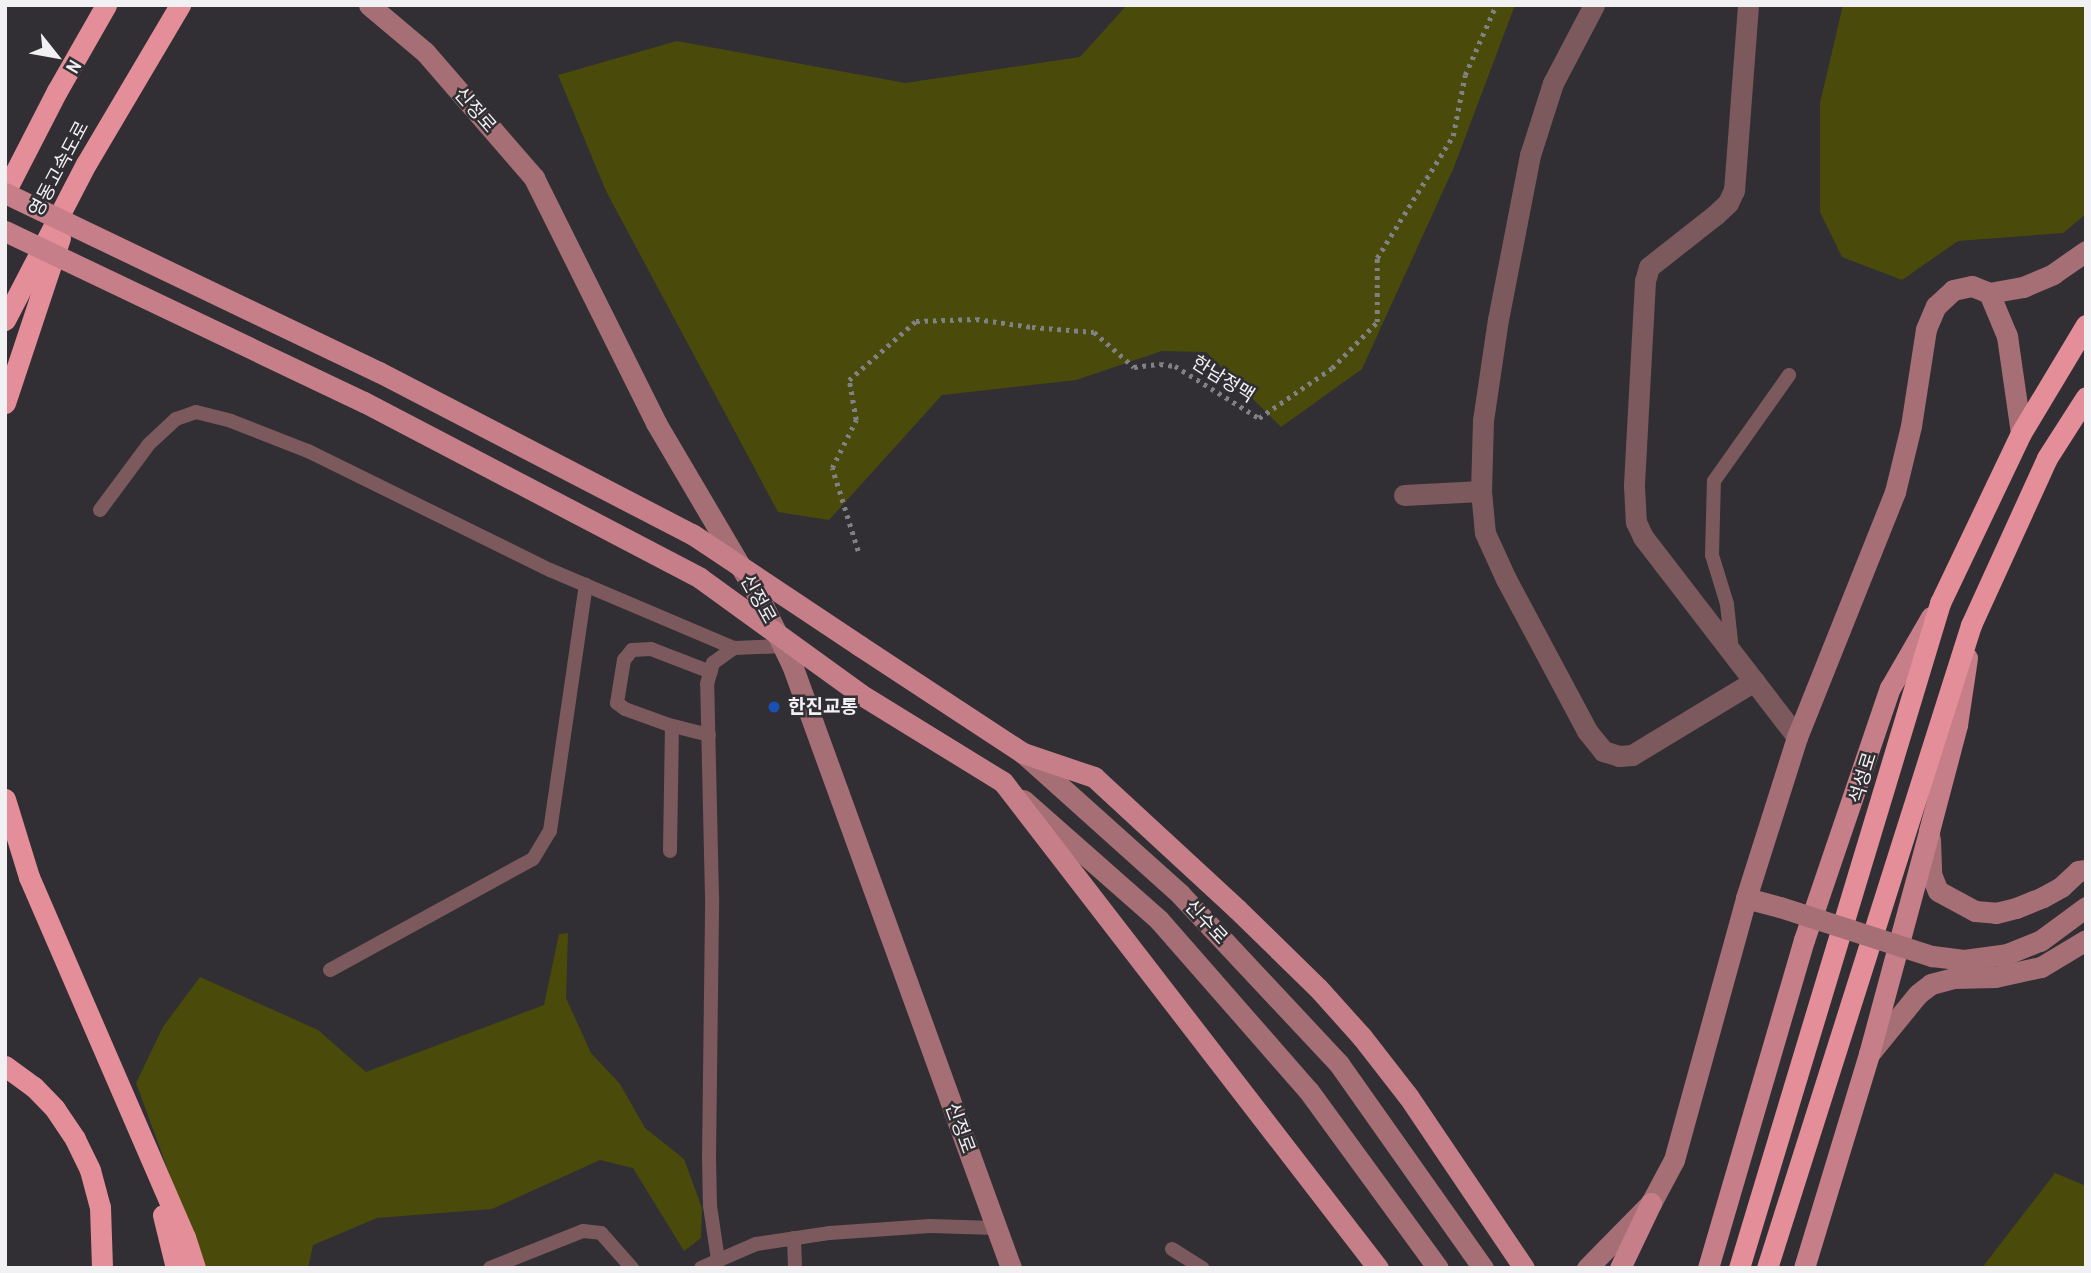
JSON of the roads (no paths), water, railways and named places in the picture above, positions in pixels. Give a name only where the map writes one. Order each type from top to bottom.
[{"type":"highway","name":"영동고속도로","points":[[5,192],[57,91],[106,5]]},
{"type":"highway","name":"영동고속도로","points":[[5,320],[86,164],[180,5]]},
{"type":"highway","points":[[5,403],[86,164]]},
{"type":"highway","name":"석성로","points":[[1739,1268],[1940,603],[2021,433],[2086,325]]},
{"type":"highway","points":[[1767,1268],[1971,625],[2047,458],[2086,397]]},
{"type":"highway","points":[[5,800],[29,877],[195,1268]]},
{"type":"highway","points":[[5,1066],[34,1087],[55,1110],[75,1139],[90,1170],[100,1207],[102,1268]]},
{"type":"highway","points":[[143,1145],[176,1268]]},
{"type":"main road","name":"신수로","points":[[5,192],[379,372],[692,534],[1023,753]]},
{"type":"main road","name":"신수로","points":[[5,231],[364,402],[700,578],[860,694],[1003,782]]},
{"type":"main road","points":[[1708,1268],[1804,940],[1890,688],[1940,603]]},
{"type":"main road","points":[[1804,1268],[1869,1054],[1957,725],[1971,625]]},
{"type":"main road","points":[[1023,753],[1094,777],[1318,988],[1362,1037],[1408,1096],[1524,1268]]},
{"type":"main road","points":[[1003,782],[1378,1268]]},
{"type":"main road","points":[[1620,1268],[1651,1203]]},
{"type":"street","name":"신정로","points":[[369,5],[425,52],[534,178],[656,423],[761,603],[783,646],[1011,1268]]},
{"type":"street","points":[[1594,5],[1553,83],[1530,155],[1497,319],[1482,420],[1481,491],[1485,533],[1506,579],[1587,731],[1603,751],[1619,756],[1632,755],[1754,681]]},
{"type":"street","points":[[1748,5],[1734,190],[1728,203],[1715,215],[1649,267],[1645,281],[1634,486],[1636,522],[1643,537],[1797,737]]},
{"type":"street","points":[[1587,1268],[1651,1203],[1674,1160],[1746,898],[1797,737],[1895,492],[1911,426],[1926,329],[1936,306],[1953,290],[1972,286],[1989,293],[2023,287],[2053,274],[2086,251]]},
{"type":"street","points":[[1989,293],[2007,335],[2021,433]]},
{"type":"street","points":[[1404,495],[1481,491]]},
{"type":"street","name":"신수로","points":[[1023,753],[1180,894],[1339,1064],[1483,1268]]},
{"type":"street","name":"신수로","points":[[1003,782],[1159,920],[1308,1090],[1438,1268]]},
{"type":"street","points":[[1929,831],[1931,874],[1938,891],[1975,911],[1996,913],[2016,908],[2043,897],[2061,887],[2078,871],[2086,870]]},
{"type":"street","points":[[1746,898],[1932,956],[1964,960],[2007,954],[2040,941],[2086,907]]},
{"type":"street","points":[[1869,1054],[1918,994],[1931,984],[1953,978],[1995,977],[2041,967],[2086,940]]},
{"type":"lane","points":[[1732,653],[1727,604],[1712,555],[1714,481],[1789,374]]},
{"type":"lane","points":[[100,510],[149,444],[176,419],[195,412],[231,421],[308,451],[586,585],[734,648],[783,646]]},
{"type":"lane","points":[[330,970],[533,859],[550,831],[586,585]]},
{"type":"lane","points":[[718,1260],[710,1206],[709,1158],[712,897],[707,684],[713,663],[734,648]]},
{"type":"lane","points":[[709,735],[672,726],[625,709],[617,703],[624,660],[632,650],[652,649],[711,672]]},
{"type":"lane","points":[[670,851],[672,726]]},
{"type":"lane","points":[[701,1268],[756,1244],[794,1238],[930,1226],[996,1228]]},
{"type":"lane","points":[[490,1268],[583,1231],[601,1233],[632,1268]]},
{"type":"lane","points":[[794,1238],[795,1268]]},
{"type":"lane","points":[[1172,1249],[1202,1268]]},
{"type":"place","name":"한진교통","points":[[774,707]]}]
